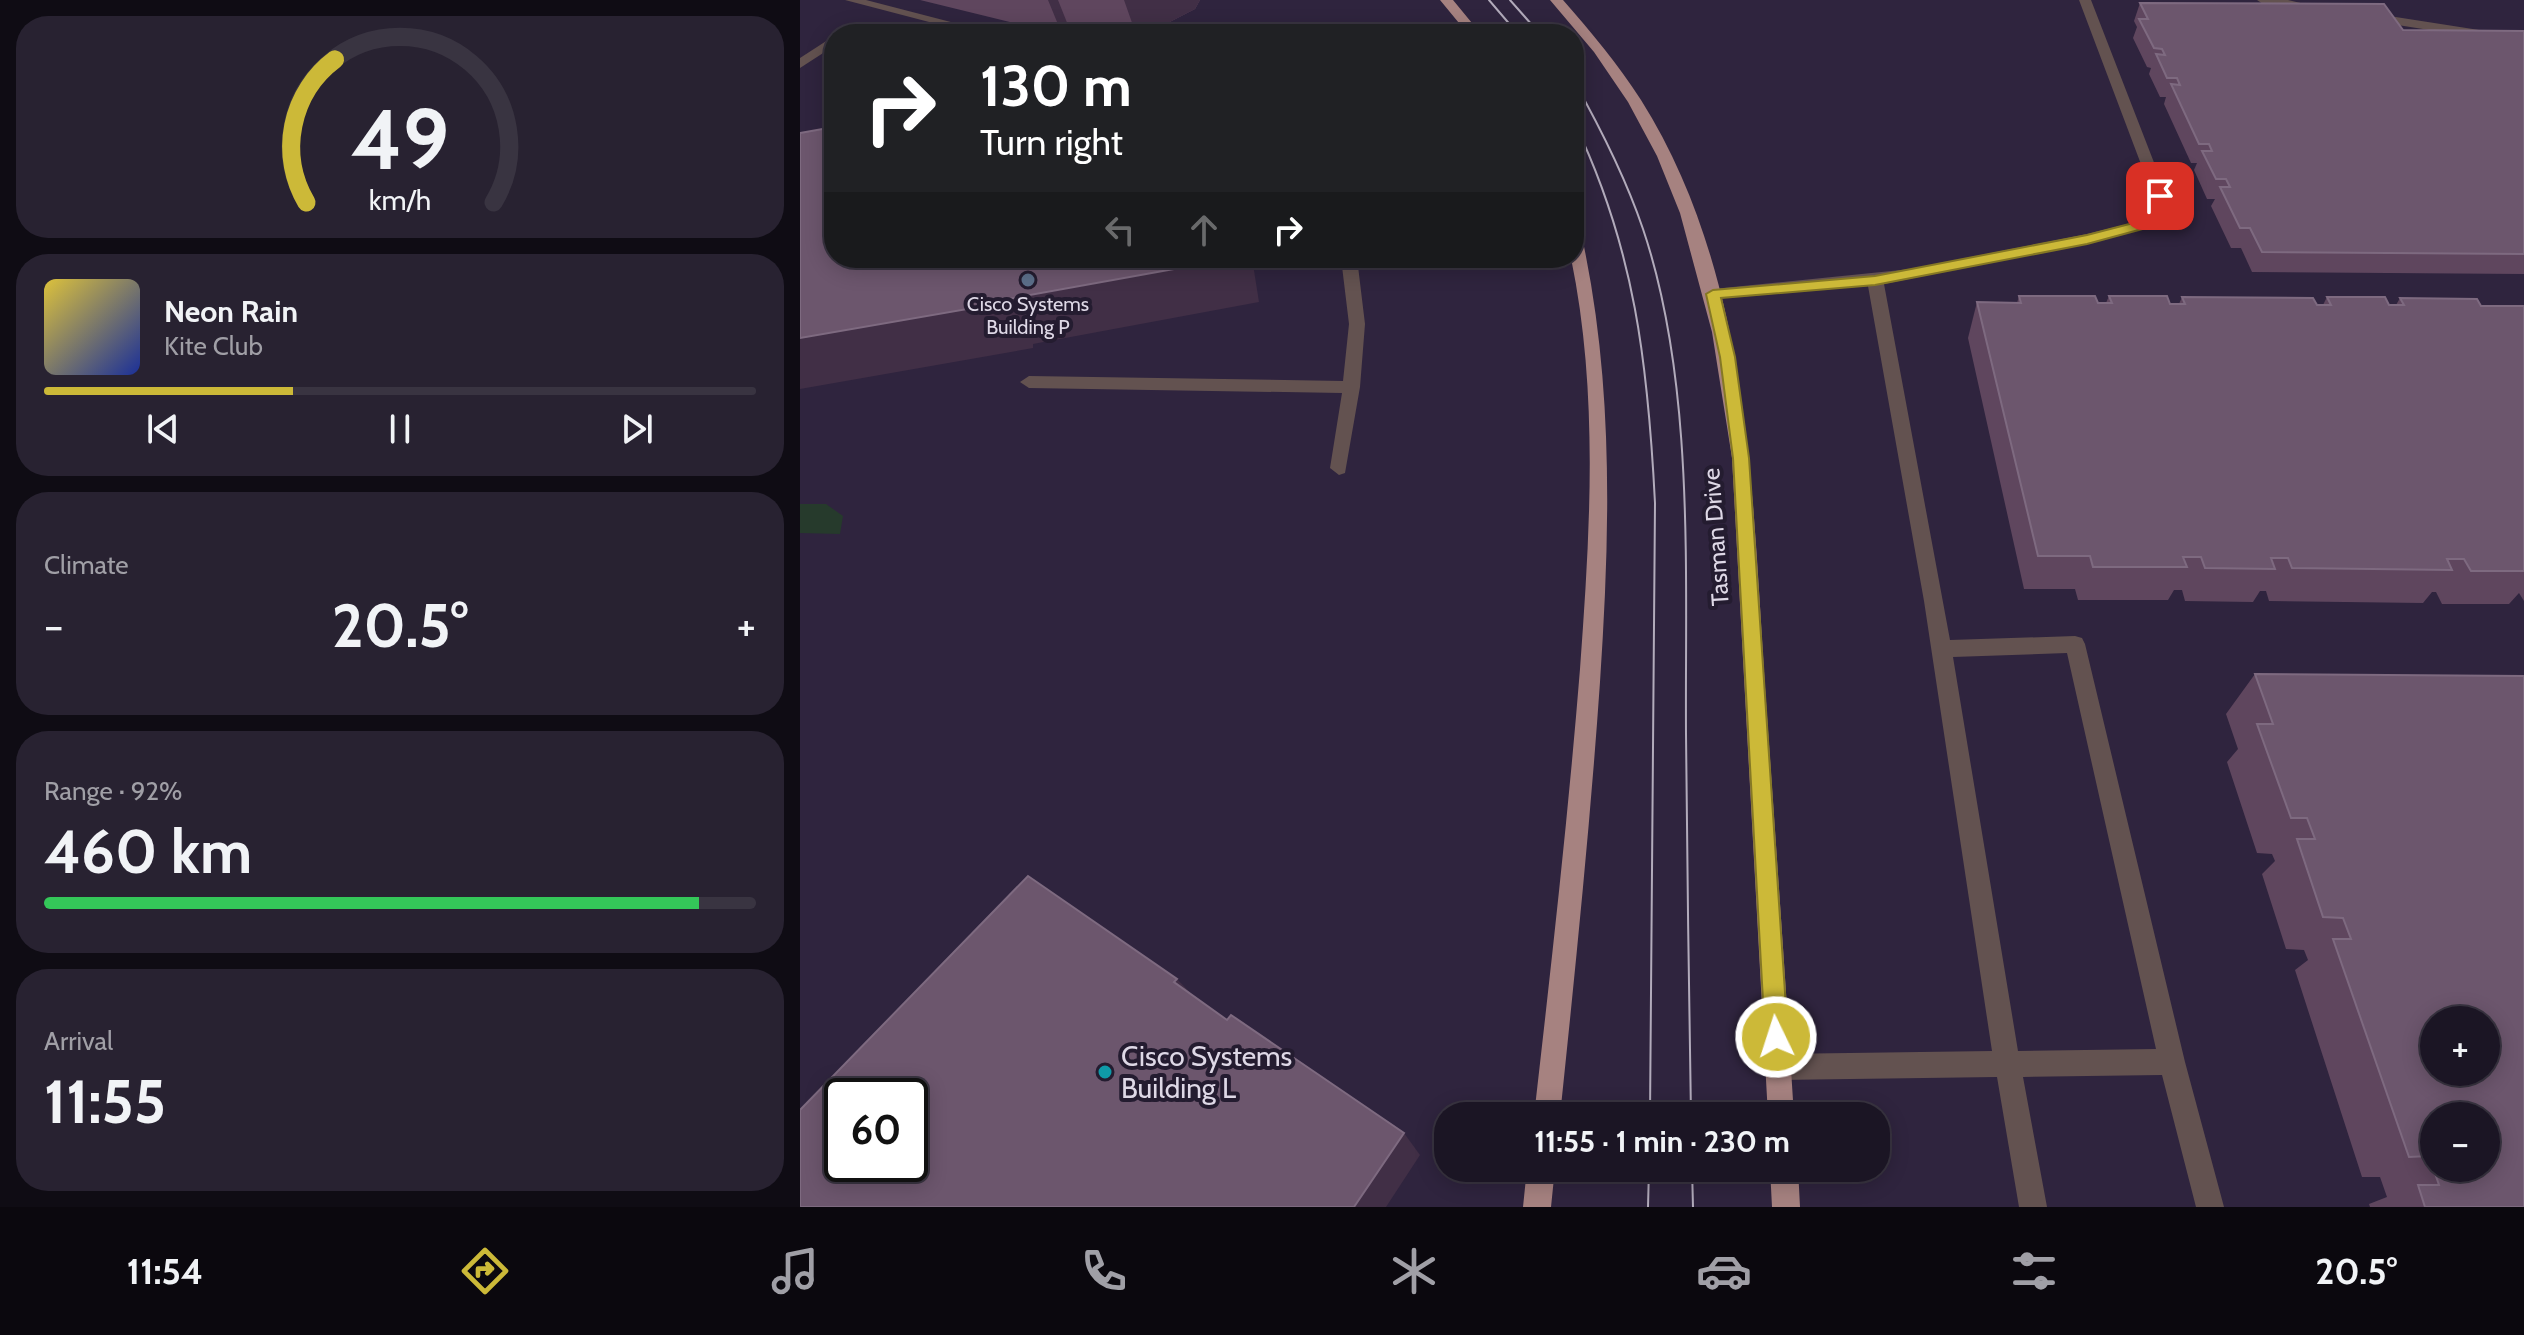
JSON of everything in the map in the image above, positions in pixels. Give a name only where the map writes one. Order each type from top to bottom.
[{"type":"main road","points":[[1446,0],[1466,24]]},
{"type":"main road","name":"Tasman Drive","points":[[1556,0],[1579,24]]},
{"type":"main road","name":"Tasman Drive","points":[[1584,29],[1642,113],[1665,153],[1713,294],[1727,357],[1741,458],[1780,1102]]},
{"type":"main road","points":[[1548,1102],[1577,834],[1596,589],[1598,365],[1582,268]]},
{"type":"main road","points":[[1537,1207],[1540,1182]]},
{"type":"main road","points":[[1785,1182],[1786,1207]]},
{"type":"lane","points":[[851,0],[950,24]]},
{"type":"lane","points":[[1713,294],[1875,280],[2087,239],[2141,225],[2158,212],[2160,196],[2085,0]]},
{"type":"lane","points":[[2263,0],[2327,10]]},
{"type":"lane","points":[[2357,15],[2524,41]]},
{"type":"lane","points":[[800,64],[824,47]]},
{"type":"lane","points":[[1339,468],[1357,324],[1350,268]]},
{"type":"lane","points":[[1875,280],[1941,649],[2033,1207]]},
{"type":"lane","points":[[1029,382],[1351,387]]},
{"type":"lane","points":[[1941,649],[2075,644],[2172,1062],[2210,1207]]},
{"type":"lane","points":[[1778,1067],[2172,1062]]},
{"type":"shaded area","points":[[800,0],[2524,0],[2524,1207],[800,1207]]},
{"type":"green space","points":[[800,504],[826,504],[843,516],[840,534],[800,533]]},
{"type":"building","points":[[2140,3],[2384,4],[2403,30],[2524,31],[2524,254],[2262,252],[2250,228],[2240,228],[2220,187],[2230,187],[2226,179],[2216,179],[2202,151],[2212,151],[2209,144],[2199,144],[2171,84],[2180,85],[2177,78],[2167,78],[2156,54],[2165,55],[2162,49],[2154,48],[2139,19],[2148,19]]},
{"type":"building","points":[[824,129],[824,268],[1180,268],[800,338],[800,133]]},
{"type":"building","points":[[2019,296],[2095,296],[2098,303],[2112,303],[2109,296],[2167,296],[2170,304],[2185,304],[2182,297],[2313,298],[2317,305],[2331,305],[2327,297],[2385,297],[2389,305],[2404,305],[2400,298],[2477,299],[2481,306],[2524,306],[2524,571],[2471,571],[2464,559],[2447,559],[2452,570],[2292,568],[2288,558],[2271,558],[2275,569],[2205,568],[2201,557],[2183,557],[2187,567],[2093,567],[2090,556],[2038,556],[1977,302],[2021,303]]},
{"type":"building","points":[[2255,674],[2524,676],[2524,1207],[2425,1207],[2418,1185],[2500,1182],[2500,1102],[2420,1102],[2420,1156],[2409,1157],[2333,939],[2351,939],[2343,918],[2323,917],[2297,839],[2315,839],[2307,818],[2291,818],[2257,724],[2273,724]]},
{"type":"building","name":"Cisco Systems Building L","points":[[1028,876],[1177,979],[1174,982],[1227,1020],[1231,1015],[1404,1133],[1354,1207],[800,1207],[800,1110],[824,1085],[824,1182],[928,1182],[928,1078],[831,1078]]},
{"type":"tram line","points":[[1489,0],[1509,24]]},
{"type":"tram line","points":[[1510,0],[1531,24]]},
{"type":"tram line","points":[[1584,99],[1612,153],[1643,229],[1660,288],[1672,350],[1679,414],[1686,544],[1691,1102]]},
{"type":"tram line","points":[[1584,144],[1625,262],[1642,355],[1652,452],[1655,503],[1650,1102]]},
{"type":"tram line","points":[[1648,1207],[1649,1182]]},
{"type":"tram line","points":[[1692,1182],[1693,1207]]},
{"type":"place","name":"Cisco Systems Building P","points":[[1028,280]]},
{"type":"place","name":"Cisco Systems Building L","points":[[1105,1072]]},
{"type":"route","points":[[1776,1037],[1741,458],[1727,357],[1713,294],[1875,280],[2087,239],[2141,225],[2158,212],[2160,196]]}]
